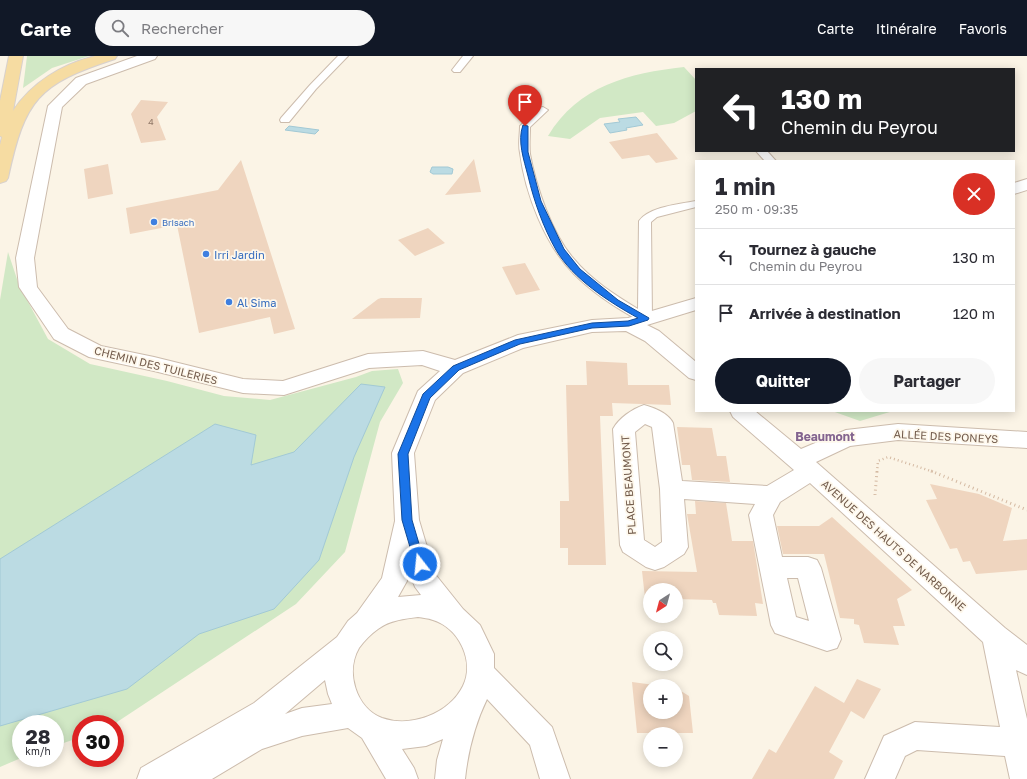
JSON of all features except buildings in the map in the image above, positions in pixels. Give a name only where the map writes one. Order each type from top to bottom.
[{"type":"main road","points":[[4,158],[6,108],[16,56]]},
{"type":"main road","points":[[0,178],[4,158],[18,115],[26,102],[35,92],[56,76],[110,56]]},
{"type":"street","name":"CHEMIN DES TUILERIES","points":[[150,56],[81,81],[55,106],[25,258],[28,287],[61,334],[96,352],[154,364],[243,386],[284,388],[368,361],[423,358],[456,368]]},
{"type":"street","points":[[1015,189],[1027,184]]},
{"type":"street","points":[[183,779],[254,738],[302,722],[362,721],[392,735],[413,735],[434,730],[453,719],[468,704],[477,689],[481,674],[481,656],[475,640],[466,627],[453,616],[424,579],[407,520],[403,454],[426,396],[456,368],[518,342],[592,326],[637,321],[695,304]]},
{"type":"street","points":[[637,321],[652,336],[695,372]]},
{"type":"street","name":"AVENUE DES HAUTS DE NARBONNE","points":[[743,412],[759,419],[805,465],[995,636],[1027,662]]},
{"type":"street","name":"PLACE BEAUMONT","points":[[644,413],[662,422],[672,489],[675,547],[655,560],[632,545],[624,428],[644,413]]},
{"type":"street","name":"ALLÉE DES PONEYS","points":[[771,496],[805,465],[846,438],[898,432],[1027,440]]},
{"type":"street","points":[[672,489],[771,496],[761,515],[772,567]]},
{"type":"street","points":[[403,779],[362,721],[343,698],[338,680],[340,662],[356,634],[394,581],[407,520]]},
{"type":"street","points":[[152,779],[264,713],[381,614],[399,608],[412,606],[436,609],[453,616]]},
{"type":"street","points":[[995,636],[1025,779]]},
{"type":"street","points":[[481,674],[542,737],[555,779]]},
{"type":"street","points":[[450,779],[452,760],[468,704]]},
{"type":"street","points":[[880,779],[894,746],[915,736],[1018,744]]},
{"type":"lane","points":[[284,120],[343,56]]},
{"type":"lane","points":[[457,70],[468,56]]},
{"type":"lane","points":[[543,110],[525,126],[525,152],[537,201],[560,250],[577,271],[637,321]]},
{"type":"lane","points":[[762,152],[770,160]]},
{"type":"lane","points":[[637,321],[645,221],[653,214],[695,204]]},
{"type":"path","points":[[873,526],[878,461],[888,457],[927,469],[1027,510]]},
{"type":"green space","points":[[27,56],[89,56],[52,68],[23,88]]},
{"type":"green space","points":[[684,67],[695,79],[695,112],[674,123],[656,126],[643,112],[600,118],[570,139],[548,136],[560,119],[574,105],[590,94],[625,78]]},
{"type":"green space","points":[[8,252],[19,285],[48,339],[90,364],[167,381],[224,396],[270,400],[356,377],[372,371],[398,369],[403,383],[380,422],[345,552],[296,604],[124,717],[124,715],[72,715],[72,740],[64,743],[64,715],[12,715],[12,762],[0,767],[0,300]]},
{"type":"green space","name":"Beaumont","points":[[835,412],[890,412],[860,421]]},
{"type":"water","points":[[636,117],[643,125],[626,128],[627,130],[610,133],[604,124],[620,122],[618,119]]},
{"type":"water","points":[[289,126],[319,130],[315,134],[285,130]]},
{"type":"water","points":[[432,167],[448,167],[453,169],[452,174],[433,174],[430,172]]},
{"type":"water","points":[[361,384],[385,387],[354,457],[319,560],[274,609],[199,634],[127,689],[38,715],[12,715],[12,723],[0,726],[0,559],[215,424],[256,435],[251,465],[294,452]]},
{"type":"place","name":"Brisach","points":[[154,222]]},
{"type":"place","name":"Irri Jardin","points":[[206,254]]},
{"type":"place","name":"Al Sima","points":[[229,302]]},
{"type":"district","name":"Beaumont","points":[[825,436]]},
{"type":"route","points":[[420,564],[407,520],[403,454],[426,396],[456,368],[518,342],[592,326],[629,324],[645,318],[615,302],[577,271],[560,250],[537,201],[525,152],[525,126]]}]
